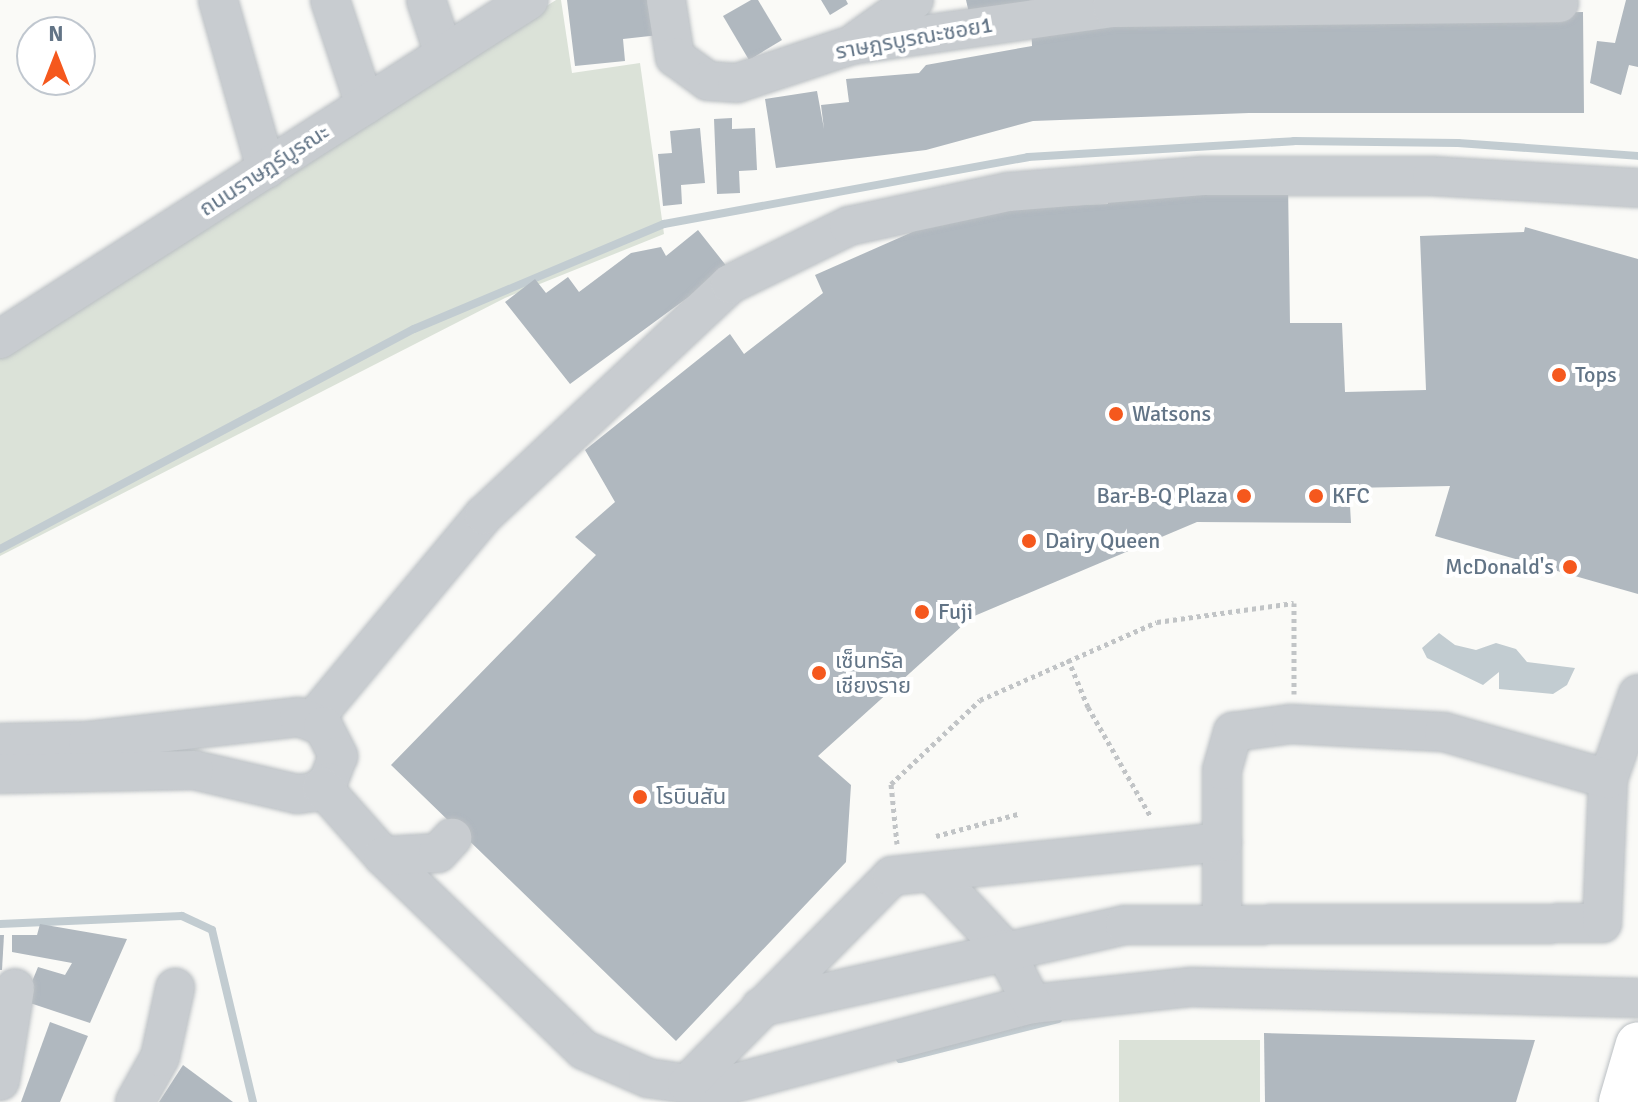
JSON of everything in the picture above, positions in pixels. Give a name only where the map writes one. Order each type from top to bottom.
[{"type":"main road","points":[[1621,1102],[1638,1044]]},
{"type":"street","points":[[218,0],[266,169]]},
{"type":"street","points":[[330,0],[365,105]]},
{"type":"street","points":[[426,0],[444,54]]},
{"type":"street","name":"ถนนราษฎร์บูรณะ","points":[[0,339],[529,0]]},
{"type":"street","name":"ราษฎรบูรณะซอย1","points":[[666,0],[675,57],[708,81],[737,83],[852,45],[1112,8],[1323,2],[1559,3]]},
{"type":"street","points":[[852,45],[914,0]]},
{"type":"street","points":[[277,787],[264,772],[261,751],[265,737],[298,720],[484,515],[730,284],[849,226],[1008,192],[1202,176],[1432,176],[1638,188]]},
{"type":"street","points":[[759,1007],[1004,949],[1125,925],[1222,922],[1602,923],[1608,779],[1638,694]]},
{"type":"street","points":[[0,743],[88,741],[298,720],[332,735],[338,749],[333,775],[322,787],[297,794],[194,770],[0,774]]},
{"type":"street","points":[[1222,922],[1222,770],[1233,732],[1255,726],[1444,732],[1608,779]]},
{"type":"street","points":[[322,787],[383,856],[584,1050],[648,1078],[716,1088],[1032,1004],[1192,987],[1638,998]]},
{"type":"street","points":[[687,1084],[759,1007],[892,876],[924,851],[1222,842]]},
{"type":"street","points":[[383,856],[445,846],[442,913]]},
{"type":"street","points":[[924,851],[1004,949],[1032,1004]]},
{"type":"street","points":[[0,1081],[15,988]]},
{"type":"street","points":[[135,1102],[160,1057],[175,988]]},
{"type":"path","points":[[1018,814],[924,851],[898,846],[891,784],[980,700],[1157,622],[1294,603],[1294,700]]},
{"type":"path","points":[[1068,659],[1139,802]]},
{"type":"shaded area","points":[[556,0],[561,0],[572,73],[640,63],[664,234],[505,298],[0,556],[0,354]]},
{"type":"shaded area","points":[[1439,633],[1455,645],[1476,650],[1496,643],[1516,649],[1527,662],[1575,668],[1567,685],[1553,694],[1499,689],[1499,672],[1483,685],[1427,658],[1422,648]]},
{"type":"shaded area","points":[[1119,1040],[1260,1040],[1260,1102],[1119,1102]]},
{"type":"building","points":[[567,0],[655,0],[659,35],[623,39],[625,61],[575,66]]},
{"type":"building","points":[[751,0],[758,0],[782,40],[749,60],[723,16]]},
{"type":"building","points":[[821,0],[846,0],[848,4],[830,15]]},
{"type":"building","points":[[966,0],[1034,0],[969,13]]},
{"type":"building","points":[[1626,0],[1638,0],[1638,67],[1629,65],[1621,95],[1590,83],[1597,41],[1615,43]]},
{"type":"building","points":[[1583,12],[1584,113],[1249,113],[1033,121],[926,150],[776,168],[765,99],[817,91],[824,129],[821,105],[849,102],[846,79],[919,73],[926,65],[1032,46],[1031,23]]},
{"type":"building","points":[[732,118],[732,129],[755,128],[757,170],[739,171],[740,193],[717,194],[714,119]]},
{"type":"building","points":[[700,128],[705,183],[681,185],[682,204],[663,206],[658,154],[672,153],[670,131]]},
{"type":"building","points":[[1288,182],[1290,323],[1342,323],[1345,392],[1426,390],[1420,236],[1524,232],[1525,227],[1638,259],[1638,594],[1435,536],[1450,486],[1349,488],[1351,523],[1197,522],[972,617],[818,756],[851,785],[846,862],[676,1041],[391,765],[596,555],[575,537],[615,502],[585,450],[730,334],[744,354],[823,293],[815,275],[960,211],[1108,204],[1108,191]]},
{"type":"building","points":[[698,230],[728,268],[570,384],[505,302],[535,279],[546,293],[568,277],[579,292],[631,253],[661,247],[666,256]]},
{"type":"building","points":[[40,924],[127,939],[90,1023],[24,1001],[38,967],[65,975],[72,963],[12,952],[12,935],[37,935]]},
{"type":"building","points":[[0,935],[4,935],[2,970],[0,970]]},
{"type":"building","points":[[50,1022],[88,1036],[60,1102],[21,1102]]},
{"type":"building","points":[[1264,1033],[1535,1040],[1516,1102],[1265,1102]]},
{"type":"building","points":[[183,1065],[233,1102],[159,1102]]},
{"type":"waterway","points":[[0,549],[414,329],[664,224],[1028,157],[1294,141],[1458,143],[1638,156]]},
{"type":"waterway","points":[[0,924],[182,916],[212,930],[253,1102]]},
{"type":"waterway","points":[[900,1059],[1058,1019]]},
{"type":"place","name":"Tops","points":[[1559,375]]},
{"type":"place","name":"Watsons","points":[[1116,414]]},
{"type":"place","name":"Bar-B-Q Plaza","points":[[1244,496]]},
{"type":"place","name":"KFC","points":[[1316,496]]},
{"type":"place","name":"Dairy Queen","points":[[1029,541]]},
{"type":"place","name":"McDonald's","points":[[1570,567]]},
{"type":"place","name":"Fuji","points":[[922,612]]},
{"type":"place","name":"เซ็นทรัล เชียงราย","points":[[819,673]]},
{"type":"place","name":"โรบินสัน","points":[[640,797]]}]
